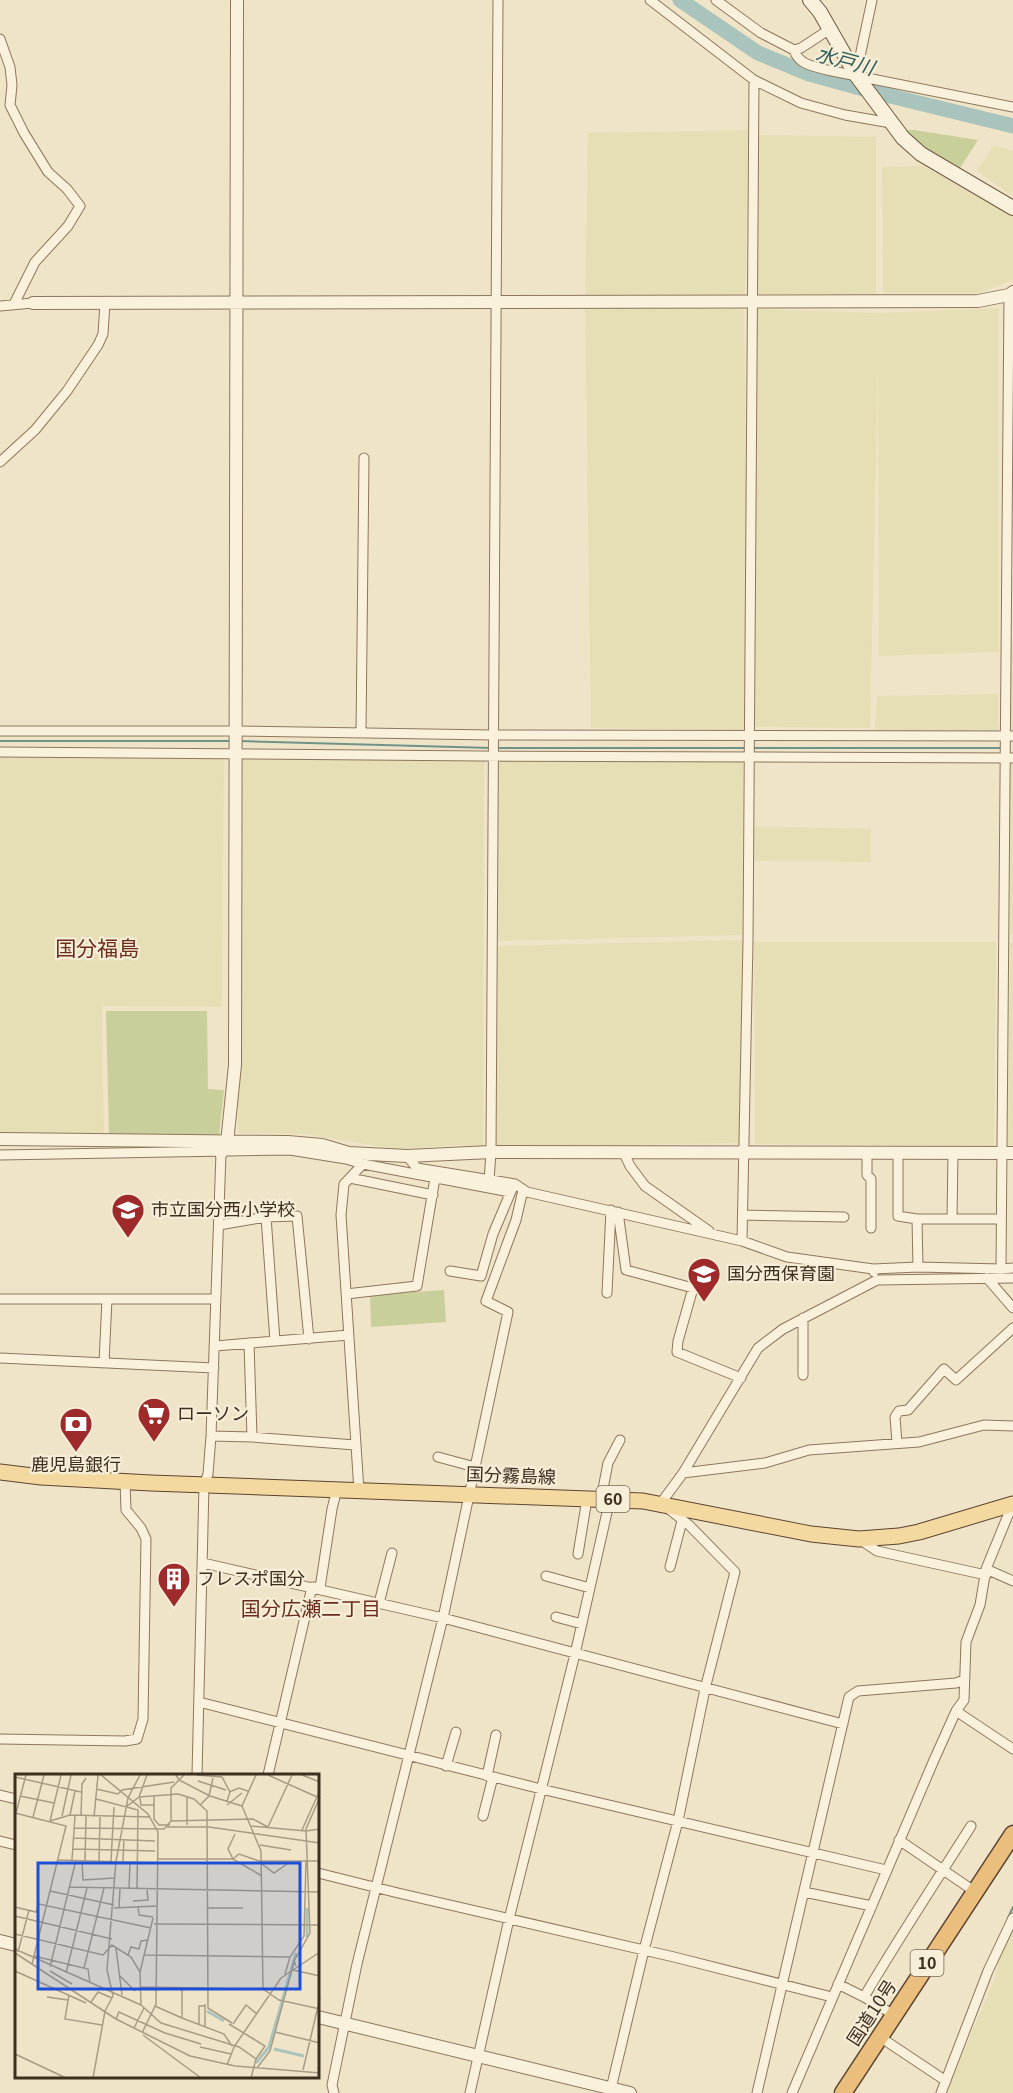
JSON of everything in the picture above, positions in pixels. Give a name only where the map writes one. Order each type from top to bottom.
[{"type":"highway","name":"国道10号","points":[[843,2093],[974,1891],[1011,1842]]},
{"type":"main road","points":[[810,0],[830,29],[856,75],[903,138],[921,154],[1013,208]]},
{"type":"main road","name":"国分霧島線","points":[[0,1472],[125,1482],[661,1503],[811,1534],[859,1539],[919,1532],[1013,1504]]},
{"type":"street","points":[[197,1774],[204,1485],[208,1474],[211,1436],[224,1148],[235,1065],[237,0]]},
{"type":"street","points":[[489,1181],[498,0]]},
{"type":"street","points":[[650,0],[754,80],[801,103],[845,115],[889,120]]},
{"type":"street","points":[[716,0],[761,33],[794,50],[797,58],[803,62],[1013,107]]},
{"type":"street","points":[[856,75],[872,0]]},
{"type":"street","points":[[794,50],[830,29]]},
{"type":"street","points":[[0,39],[10,67],[12,85],[10,105],[24,133],[48,171],[67,189],[80,206],[68,226],[35,262],[14,304]]},
{"type":"street","points":[[742,1241],[754,80]]},
{"type":"street","points":[[0,306],[33,303],[978,301],[1011,294],[1007,737],[1009,940],[1007,1153],[1001,1179],[1001,1269]]},
{"type":"street","points":[[0,462],[35,430],[67,391],[98,345],[103,334],[105,303]]},
{"type":"street","points":[[361,733],[364,458]]},
{"type":"street","points":[[0,731],[235,731],[493,736],[1007,737]]},
{"type":"street","points":[[0,752],[748,753],[1008,756]]},
{"type":"street","points":[[0,1139],[224,1148]]},
{"type":"street","points":[[0,1155],[224,1148],[288,1142],[322,1145],[363,1164],[489,1181],[512,1188]]},
{"type":"street","points":[[348,1156],[491,1152],[1007,1153]]},
{"type":"street","points":[[867,1152],[867,1175],[871,1179],[871,1228]]},
{"type":"street","points":[[898,1152],[898,1216],[952,1220],[1013,1218]]},
{"type":"street","points":[[624,1153],[630,1166],[645,1186],[700,1227],[721,1238]]},
{"type":"street","points":[[952,1153],[952,1220]]},
{"type":"street","points":[[407,1156],[416,1172],[435,1178],[523,1190],[721,1238],[742,1241],[787,1257],[873,1269],[1013,1268]]},
{"type":"street","points":[[359,1491],[341,1215],[344,1184],[363,1164]]},
{"type":"street","points":[[350,1178],[433,1195]]},
{"type":"street","points":[[346,1294],[417,1286],[435,1178]]},
{"type":"street","points":[[1001,1179],[1013,1179]]},
{"type":"street","points":[[450,1271],[481,1276],[493,1234],[512,1188]]},
{"type":"street","points":[[334,2093],[332,2085],[344,2023],[443,1618],[508,1312],[486,1301],[516,1220],[523,1190]]},
{"type":"street","points":[[607,1293],[615,1211]]},
{"type":"street","points":[[615,1211],[626,1270],[693,1288],[677,1352],[741,1378]]},
{"type":"street","points":[[743,1215],[844,1217]]},
{"type":"street","points":[[219,1225],[266,1217],[297,1216],[309,1339]]},
{"type":"street","points":[[266,1217],[275,1341]]},
{"type":"street","points":[[917,1219],[918,1267]]},
{"type":"street","points":[[873,1269],[877,1280]]},
{"type":"street","points":[[987,1278],[1013,1308]]},
{"type":"street","points":[[611,2091],[644,1950],[678,1821],[705,1689],[735,1572],[661,1503],[683,1473],[758,1348],[783,1329],[877,1280],[1013,1278]]},
{"type":"street","points":[[0,1299],[216,1299]]},
{"type":"street","points":[[104,1363],[107,1299]]},
{"type":"street","points":[[803,1318],[803,1375]]},
{"type":"street","points":[[897,1443],[895,1417],[899,1411],[908,1410],[944,1369],[956,1380],[1013,1328]]},
{"type":"street","points":[[215,1346],[349,1335]]},
{"type":"street","points":[[249,1343],[252,1437]]},
{"type":"street","points":[[0,1358],[214,1368]]},
{"type":"street","points":[[683,1473],[765,1463],[808,1450],[862,1448],[919,1442],[984,1425],[1013,1426]]},
{"type":"street","points":[[211,1436],[356,1445]]},
{"type":"street","points":[[578,1554],[599,1499],[608,1463],[620,1440]]},
{"type":"street","points":[[438,1457],[475,1467]]},
{"type":"street","points":[[0,1739],[125,1741],[137,1739],[143,1719],[146,1539],[141,1528],[126,1510],[125,1482]]},
{"type":"street","points":[[312,1587],[320,1588],[337,1489]]},
{"type":"street","points":[[470,2093],[509,1919],[590,1588],[599,1499]]},
{"type":"street","points":[[792,2093],[899,1840],[956,1711],[964,1700],[966,1642],[980,1605],[986,1572],[1013,1504]]},
{"type":"street","points":[[670,1567],[682,1521]]},
{"type":"street","points":[[859,1539],[877,1551],[986,1572],[1013,1581]]},
{"type":"street","points":[[379,1603],[392,1553]]},
{"type":"street","points":[[203,1563],[443,1618],[843,1724]]},
{"type":"street","points":[[546,1576],[590,1588]]},
{"type":"street","points":[[268,1774],[312,1587]]},
{"type":"street","points":[[556,1617],[582,1624]]},
{"type":"street","points":[[757,2093],[849,1697],[858,1691],[956,1683],[964,1680]]},
{"type":"street","points":[[199,1702],[541,1790],[886,1870]]},
{"type":"street","points":[[956,1711],[1013,1749]]},
{"type":"street","points":[[447,1766],[456,1732]]},
{"type":"street","points":[[483,1816],[496,1735]]},
{"type":"street","points":[[0,1795],[15,1799]]},
{"type":"street","points":[[864,1997],[970,1826]]},
{"type":"street","points":[[899,1840],[974,1891]]},
{"type":"street","points":[[0,1841],[15,1845]]},
{"type":"street","points":[[320,1874],[832,1997]]},
{"type":"street","points":[[804,1892],[872,1906]]},
{"type":"street","points":[[941,2093],[988,1971],[1013,1918]]},
{"type":"street","points":[[0,1941],[15,1945]]},
{"type":"street","points":[[838,1984],[894,2015]]},
{"type":"street","points":[[320,2017],[611,2091],[630,2093]]},
{"type":"street","points":[[880,2037],[946,2081]]},
{"type":"shaded area","points":[[748,130],[745,302],[604,304],[744,310],[749,730],[591,728],[585,303],[588,133]]},
{"type":"shaded area","points":[[759,135],[876,137],[876,294],[751,294]]},
{"type":"shaded area","points":[[994,145],[1013,151],[1013,191],[1011,195],[977,171]]},
{"type":"shaded area","points":[[923,166],[1013,217],[1013,280],[979,293],[883,293],[882,167]]},
{"type":"shaded area","points":[[999,308],[999,652],[879,656],[878,359],[870,728],[752,727],[757,309],[879,313]]},
{"type":"shaded area","points":[[1011,644],[1013,644],[1013,730],[1009,730]]},
{"type":"shaded area","points":[[998,694],[998,731],[875,732],[877,696]]},
{"type":"shaded area","points":[[0,754],[224,757],[222,1007],[102,1006],[104,1135],[0,1135]]},
{"type":"shaded area","points":[[238,758],[484,760],[483,1146],[457,1145],[396,1149],[305,1134],[238,1133]]},
{"type":"shaded area","points":[[494,758],[743,759],[742,935],[495,941]]},
{"type":"shaded area","points":[[1010,762],[1013,762],[1013,935],[1010,935]]},
{"type":"shaded area","points":[[752,826],[871,829],[871,862],[753,861]]},
{"type":"shaded area","points":[[743,940],[741,1143],[496,1147],[495,946]]},
{"type":"shaded area","points":[[754,942],[996,942],[994,1146],[755,1144]]},
{"type":"shaded area","points":[[1010,943],[1013,943],[1013,1145],[1008,1145]]},
{"type":"shaded area","points":[[1013,1930],[1013,2093],[946,2093],[995,1978],[998,1962]]},
{"type":"green space","points":[[906,130],[978,140],[960,168],[921,145]]},
{"type":"green space","points":[[106,1011],[207,1011],[208,1089],[224,1090],[219,1136],[109,1135]]},
{"type":"green space","points":[[444,1290],[446,1322],[371,1327],[370,1295]]},
{"type":"waterway","name":"水戸川","points":[[680,0],[758,53],[809,74],[1013,126]]},
{"type":"waterway","points":[[0,741],[231,741]]},
{"type":"waterway","points":[[240,741],[492,748]]},
{"type":"waterway","points":[[498,748],[747,748]]},
{"type":"waterway","points":[[753,748],[1002,748]]},
{"type":"waterway","points":[[1008,1918],[1013,1907]]},
{"type":"place","name":"市立国分西小学校","points":[[128,1239]]},
{"type":"place","name":"国分西保育園","points":[[704,1303]]},
{"type":"place","name":"ローソン","points":[[154,1443]]},
{"type":"place","name":"鹿児島銀行","points":[[76,1453]]},
{"type":"place","name":"フレスポ国分","points":[[174,1608]]},
{"type":"district","name":"国分福島","points":[[97,949]]},
{"type":"district","name":"国分広瀬二丁目","points":[[311,1609]]}]
